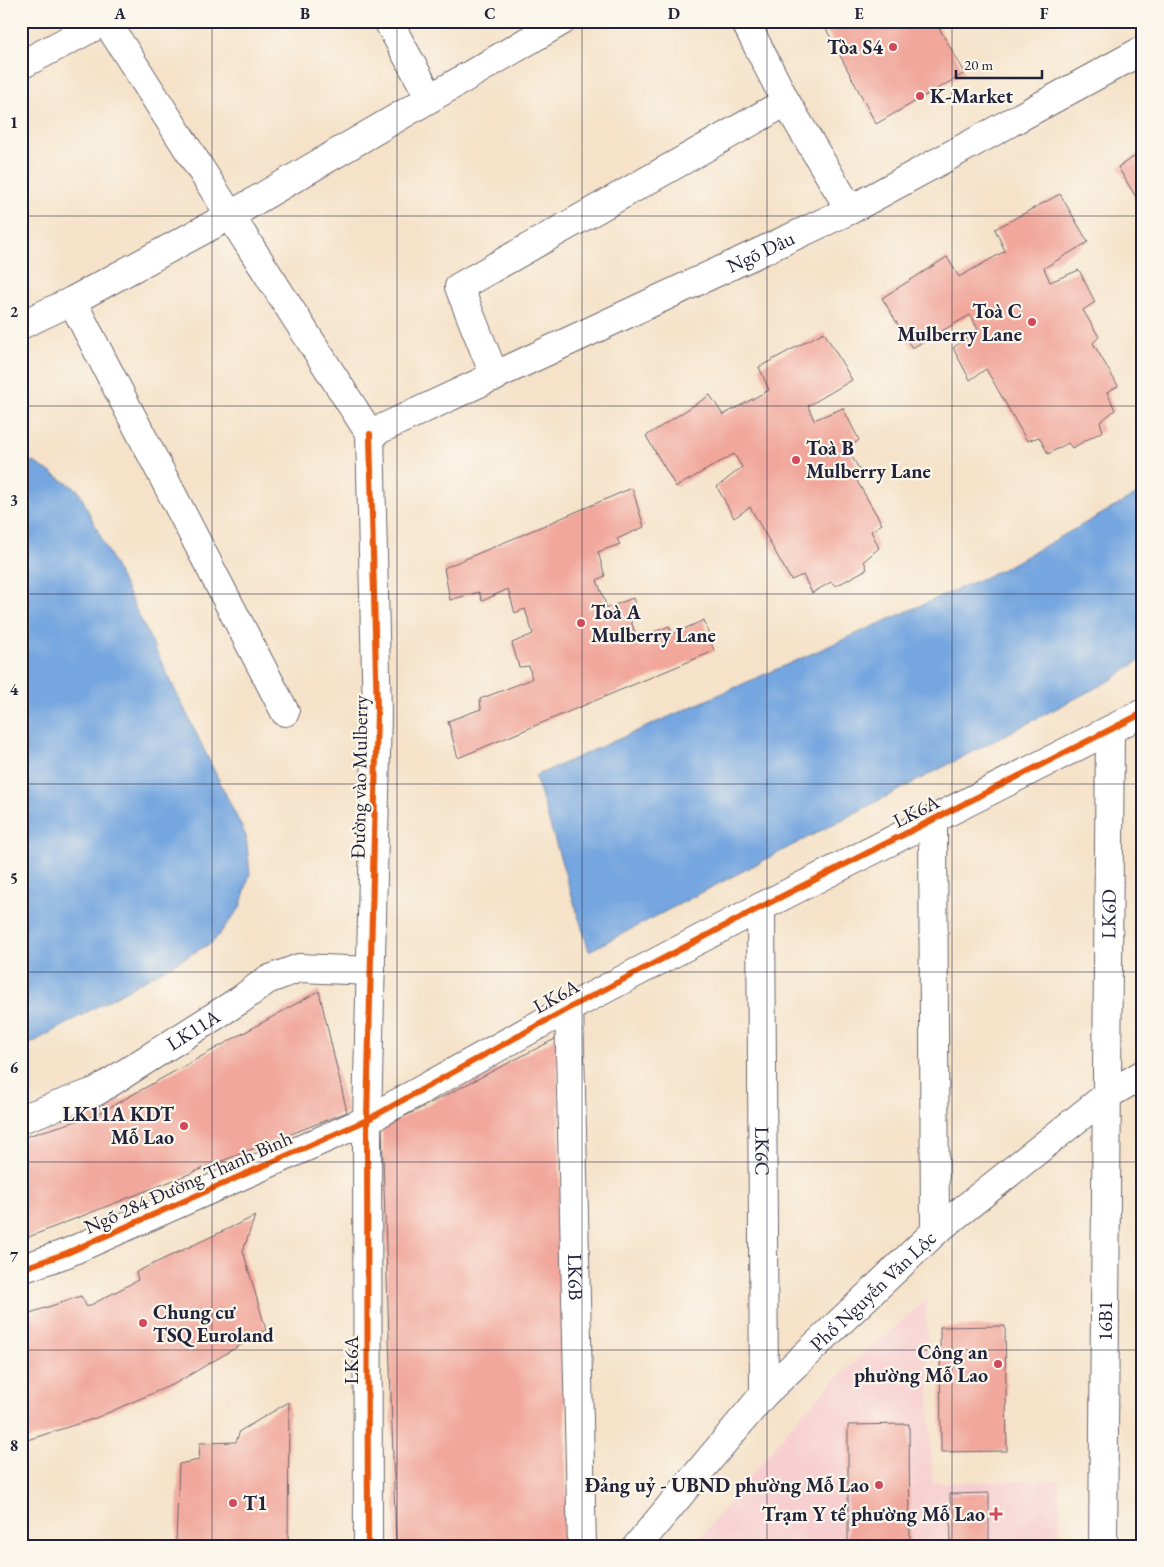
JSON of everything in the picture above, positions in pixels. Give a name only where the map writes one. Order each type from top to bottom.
[{"type":"street","points":[[21,65],[106,21],[370,434]]},
{"type":"street","points":[[388,21],[430,98]]},
{"type":"street","points":[[21,325],[72,301],[231,215],[562,21]]},
{"type":"street","points":[[745,21],[786,102],[850,210]]},
{"type":"street","name":"Ngõ Dâu","points":[[370,434],[850,210],[1143,50]]},
{"type":"street","points":[[495,377],[459,286],[786,102]]},
{"type":"street","points":[[72,301],[285,712]]},
{"type":"street","name":"Đường vào Mulberry","points":[[367,1120],[377,712],[370,434]]},
{"type":"street","name":"LK6A","points":[[368,1546],[367,1120],[569,1008],[762,907],[1143,713]]},
{"type":"street","name":"LK6D","points":[[1106,1096],[1110,730]]},
{"type":"street","points":[[933,821],[935,1232]]},
{"type":"street","name":"LK6C","points":[[762,907],[764,1394]]},
{"type":"street","name":"LK11A","points":[[21,1119],[97,1092],[240,1000],[267,980],[299,968],[371,971]]},
{"type":"street","name":"LK6B","points":[[569,1008],[582,1546]]},
{"type":"street","name":"Phố Nguyễn Văn Lộc","points":[[636,1546],[764,1394],[935,1232],[1106,1096],[1143,1074]]},
{"type":"street","name":"16B1","points":[[1103,1546],[1106,1096]]},
{"type":"street","name":"Ngõ 284 Đường Thanh Bình","points":[[21,1269],[67,1253],[367,1120]]},
{"type":"shaded area","points":[[926,1300],[932,1483],[1059,1480],[1060,1546],[693,1546],[803,1412],[843,1372]]},
{"type":"water","points":[[21,461],[34,462],[78,490],[246,836],[250,873],[240,908],[213,942],[21,1049]]},
{"type":"water","points":[[1143,491],[1143,658],[1111,680],[589,951],[535,776],[1003,569]]},
{"type":"building","name":"Tòa S4","points":[[822,21],[935,21],[965,73],[876,124]]},
{"type":"building","points":[[1143,151],[1143,209],[1118,167]]},
{"type":"building","name":"Toà C Mulberry Lane","points":[[1060,194],[1088,242],[1044,268],[1050,282],[1079,270],[1095,302],[1083,310],[1099,337],[1093,343],[1118,386],[1107,392],[1115,410],[1100,422],[1103,431],[1072,448],[1068,443],[1048,454],[1039,437],[1027,441],[986,369],[970,380],[953,348],[978,329],[970,315],[912,348],[882,298],[947,257],[959,277],[1005,251],[995,229]]},
{"type":"building","name":"Toà B Mulberry Lane","points":[[824,332],[852,380],[808,406],[814,420],[843,408],[859,440],[847,449],[863,475],[857,481],[882,524],[871,531],[879,548],[864,561],[867,569],[836,586],[831,582],[812,593],[803,575],[791,580],[750,507],[734,518],[717,487],[742,467],[734,454],[676,487],[646,436],[710,395],[723,415],[769,390],[759,367]]},
{"type":"building","name":"Toà A Mulberry Lane","points":[[632,488],[644,527],[617,539],[620,544],[598,552],[605,576],[597,580],[607,608],[633,598],[638,615],[630,618],[637,639],[669,626],[673,634],[704,620],[714,651],[458,758],[448,721],[481,709],[480,699],[532,679],[529,666],[519,667],[512,643],[533,634],[525,609],[515,613],[508,589],[482,601],[479,592],[450,600],[444,568]]},
{"type":"building","name":"LK11A KDT Mỗ Lao","points":[[319,991],[347,1112],[21,1240],[21,1138],[96,1115]]},
{"type":"building","points":[[557,1038],[568,1546],[396,1546],[382,1128]]},
{"type":"building","name":"Chung cư TSQ Euroland","points":[[255,1216],[243,1251],[266,1330],[176,1383],[96,1418],[21,1442],[21,1316],[81,1296],[87,1307],[138,1280],[136,1272]]},
{"type":"building","points":[[1005,1326],[1007,1451],[941,1452],[940,1327]]},
{"type":"building","name":"Chung cư TSQ Euroland","points":[[289,1402],[288,1546],[200,1546],[176,1543],[179,1464],[199,1460],[200,1443],[236,1442],[240,1431]]},
{"type":"building","name":"Đảng uỷ - UBND phường Mỗ Lao","points":[[909,1424],[910,1546],[848,1546],[848,1425]]},
{"type":"building","points":[[989,1493],[989,1546],[951,1546],[950,1494]]},
{"type":"cycle path","points":[[368,1546],[367,1120],[377,713],[370,434]]},
{"type":"cycle path","points":[[21,1269],[67,1253],[367,1120],[569,1008],[761,907],[1143,713]]},
{"type":"place","name":"Tòa S4","points":[[893,47]]},
{"type":"place","name":"K-Market","points":[[920,96]]},
{"type":"place","name":"Toà C Mulberry Lane","points":[[1032,322]]},
{"type":"place","name":"Toà B Mulberry Lane","points":[[796,460]]},
{"type":"place","name":"Toà A Mulberry Lane","points":[[581,623]]},
{"type":"place","name":"LK11A KDT Mỗ Lao","points":[[184,1126]]},
{"type":"place","name":"Chung cư TSQ Euroland","points":[[143,1323]]},
{"type":"place","name":"Công an phường Mỗ Lao","points":[[998,1364]]},
{"type":"place","name":"Đảng uỷ - UBND phường Mỗ Lao","points":[[879,1485]]},
{"type":"place","name":"T1","points":[[233,1503]]},
{"type":"place","name":"Trạm Y tế phường Mỗ Lao","points":[[996,1514]]}]
